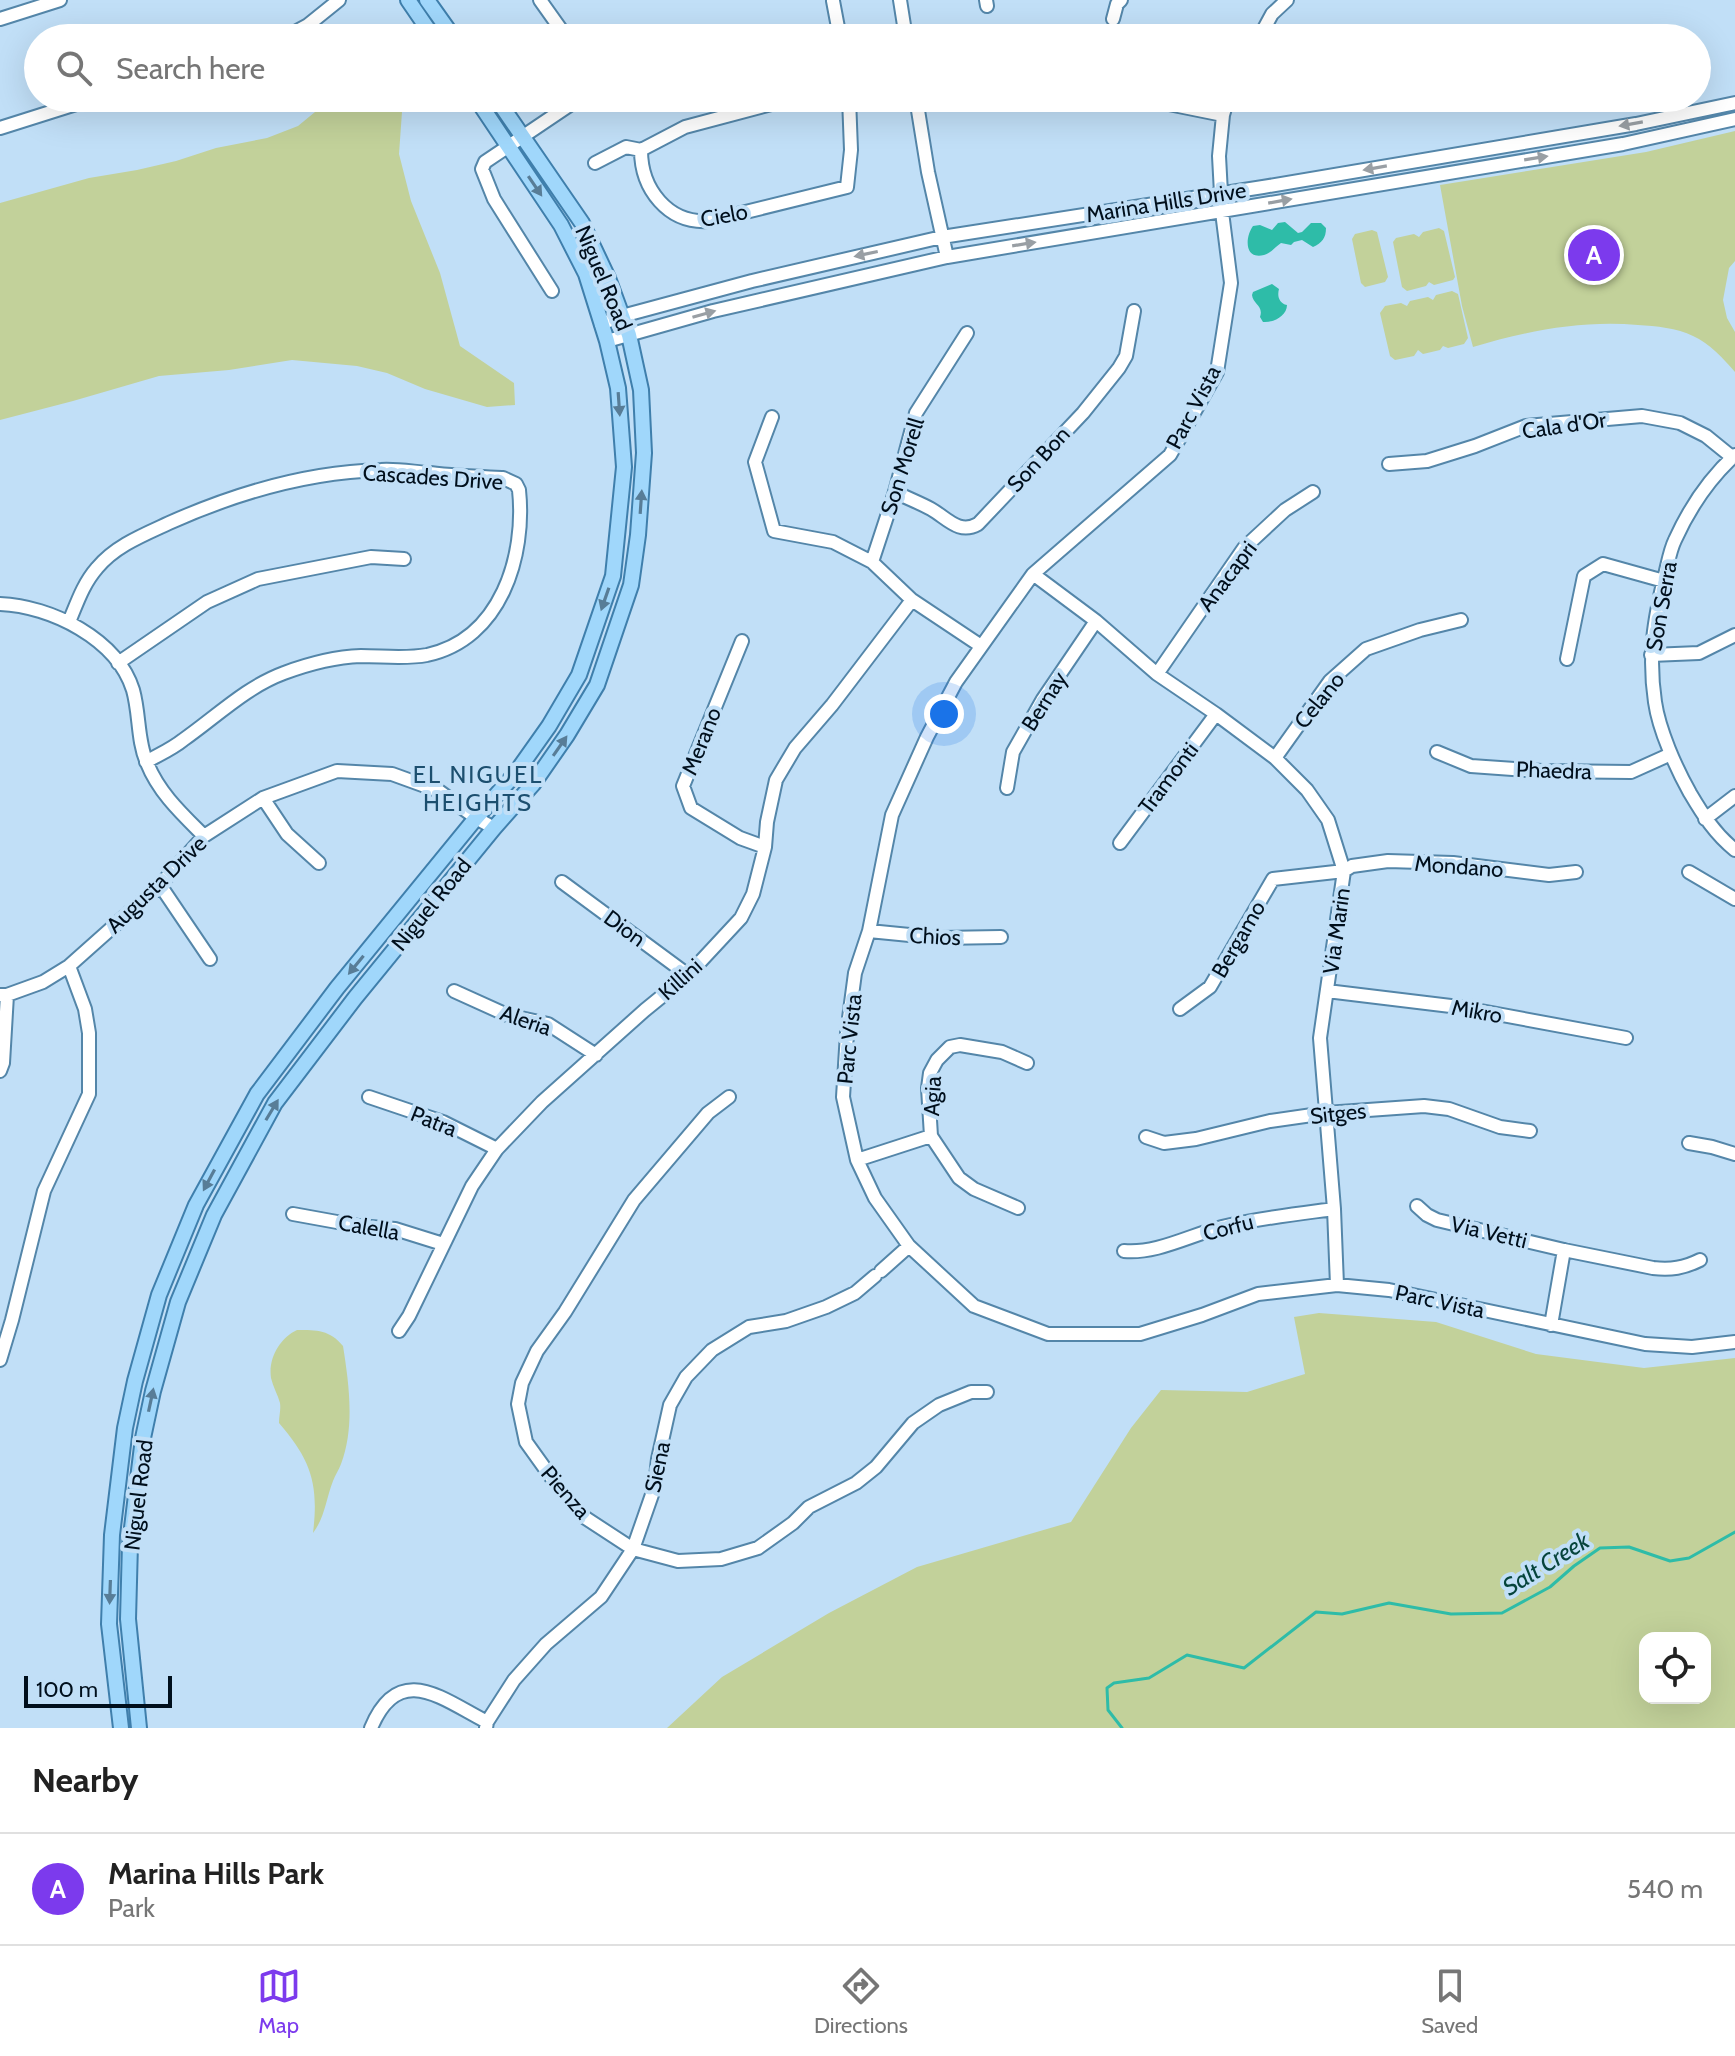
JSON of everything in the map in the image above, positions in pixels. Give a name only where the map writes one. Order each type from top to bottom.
[{"type":"main road","points":[[408,0],[424,24]]},
{"type":"main road","points":[[419,0],[426,10],[438,15]]},
{"type":"main road","points":[[427,0],[444,24]]},
{"type":"main road","name":"Niguel Road","points":[[121,1728],[109,1624],[112,1535],[125,1428],[159,1295],[196,1205],[257,1094],[337,988],[515,774],[549,726],[579,675],[613,576],[624,467],[618,388],[607,341],[586,274],[561,225],[485,112]]},
{"type":"main road","name":"Niguel Road","points":[[139,1728],[128,1619],[130,1544],[138,1474],[148,1414],[178,1302],[214,1215],[275,1103],[355,998],[533,784],[567,735],[597,685],[631,585],[644,453],[641,390],[629,335],[608,278],[582,223],[506,112]]},
{"type":"street","points":[[0,19],[60,0]]},
{"type":"street","points":[[309,24],[339,0]]},
{"type":"street","points":[[540,0],[557,24]]},
{"type":"street","points":[[900,0],[904,24]]},
{"type":"street","points":[[1113,19],[1121,0]]},
{"type":"street","points":[[1267,24],[1287,0]]},
{"type":"street","points":[[833,1],[837,24]]},
{"type":"street","name":"Marina Hills Drive","points":[[1711,108],[1735,103]]},
{"type":"street","points":[[0,128],[51,112]]},
{"type":"street","points":[[552,291],[494,199],[482,169],[485,162],[560,112]]},
{"type":"street","points":[[595,163],[626,147],[641,150],[685,127],[741,112]]},
{"type":"street","name":"Cielo","points":[[641,150],[641,165],[657,199],[692,222],[709,221],[847,187],[851,150],[850,112]]},
{"type":"street","points":[[918,112],[947,257]]},
{"type":"street","points":[[1208,112],[1223,115]]},
{"type":"street","name":"Parc Vista","points":[[1224,112],[1219,156],[1231,283],[1217,372],[1170,455],[1033,574],[956,682],[892,815],[869,931],[855,973],[847,1033],[843,1097],[857,1160],[875,1198],[909,1246],[974,1306],[1048,1334],[1140,1334],[1258,1294],[1337,1285],[1389,1290],[1645,1344],[1692,1347],[1735,1342]]},
{"type":"street","name":"Marina Hills Drive","points":[[601,324],[752,281],[942,237],[1636,124],[1693,112]]},
{"type":"street","name":"Marina Hills Drive","points":[[607,341],[713,311],[947,257],[1623,144],[1735,119]]},
{"type":"street","name":"Son Bon","points":[[895,492],[934,510],[962,528],[978,524],[1083,413],[1119,368],[1126,356],[1134,311]]},
{"type":"street","name":"Son Morell","points":[[872,562],[916,413],[967,333]]},
{"type":"street","name":"Cala d'Or","points":[[1389,464],[1427,461],[1526,426],[1642,416],[1680,423],[1706,436],[1734,456]]},
{"type":"street","points":[[772,417],[755,462],[774,531],[833,542],[872,562],[912,600],[981,646]]},
{"type":"street","name":"Son Serra","points":[[1734,456],[1700,495],[1674,541],[1657,610],[1651,655],[1655,705],[1671,754],[1705,819],[1735,850]]},
{"type":"street","name":"Cascades Drive","points":[[69,622],[85,584],[115,551],[137,537],[246,492],[346,471],[386,470],[503,478],[516,484],[520,498],[519,518],[511,577],[483,624],[458,642],[429,654],[396,658],[360,656],[318,662],[281,674],[251,689],[180,743],[146,762]]},
{"type":"street","name":"Anacapri","points":[[1157,674],[1244,548],[1285,510],[1313,492]]},
{"type":"street","points":[[118,663],[207,602],[258,579],[371,557],[404,559]]},
{"type":"street","points":[[1567,659],[1584,576],[1603,564],[1664,581]]},
{"type":"street","name":"Via Marin","points":[[1033,574],[1096,621],[1157,674],[1275,758],[1307,790],[1328,820],[1344,871],[1320,1038],[1337,1285]]},
{"type":"street","name":"Killini","points":[[399,1331],[472,1186],[497,1149],[542,1102],[743,923],[765,847],[776,780],[795,748],[912,600]]},
{"type":"street","points":[[0,604],[69,622],[97,638],[118,663],[132,687],[140,740],[156,782],[167,799],[204,836]]},
{"type":"street","name":"Celano","points":[[1275,758],[1330,681],[1366,649],[1420,630],[1461,620]]},
{"type":"street","name":"Bernay","points":[[1007,788],[1013,752],[1043,699],[1096,621]]},
{"type":"street","points":[[1651,655],[1699,653],[1735,635]]},
{"type":"street","name":"Merano","points":[[742,641],[683,786],[691,808],[740,838],[765,847]]},
{"type":"street","name":"Tramonti","points":[[1120,843],[1216,714]]},
{"type":"street","name":"Phaedra","points":[[1437,752],[1471,766],[1631,772],[1671,754]]},
{"type":"street","name":"Augusta Drive","points":[[4,995],[43,982],[69,966],[160,885],[204,836],[263,798],[337,771],[392,774],[439,791],[494,828]]},
{"type":"street","points":[[1705,819],[1735,796]]},
{"type":"street","points":[[263,798],[287,834],[319,863]]},
{"type":"street","name":"Mondano","points":[[1344,871],[1352,866],[1388,861],[1453,863],[1549,875],[1576,872]]},
{"type":"street","name":"Bergamo","points":[[1180,1009],[1210,987],[1273,879],[1344,871]]},
{"type":"street","points":[[1689,872],[1735,899]]},
{"type":"street","name":"Dion","points":[[562,882],[688,975]]},
{"type":"street","points":[[160,885],[210,959]]},
{"type":"street","name":"Chios","points":[[869,931],[940,938],[1001,937]]},
{"type":"street","points":[[0,1360],[44,1191],[89,1094],[89,1033],[85,1009],[69,966]]},
{"type":"street","name":"Aleria","points":[[454,991],[507,1015],[548,1024],[596,1055]]},
{"type":"street","name":"Mikro","points":[[1327,991],[1459,1007],[1626,1038]]},
{"type":"street","points":[[0,1071],[3,1063],[4,995]]},
{"type":"street","name":"Agia","points":[[1018,1208],[974,1189],[959,1178],[931,1136],[928,1088],[930,1073],[950,1047],[960,1045],[993,1050],[1027,1063]]},
{"type":"street","name":"Patra","points":[[369,1097],[443,1122],[497,1149]]},
{"type":"street","name":"Pienza","points":[[729,1097],[708,1113],[634,1200],[565,1312],[537,1351],[522,1383],[518,1404],[526,1442],[584,1517],[633,1549],[678,1561],[721,1559],[758,1548],[793,1523],[809,1507],[856,1483],[876,1467],[913,1423],[939,1405],[971,1392],[987,1392]]},
{"type":"street","name":"Sitges","points":[[1146,1137],[1164,1143],[1326,1113],[1424,1106],[1449,1109],[1500,1127],[1530,1131]]},
{"type":"street","name":"Agia","points":[[857,1160],[931,1136]]},
{"type":"street","points":[[1689,1143],[1735,1154]]},
{"type":"street","name":"Via Vetti","points":[[1417,1206],[1437,1220],[1564,1250],[1668,1269],[1686,1267],[1700,1260]]},
{"type":"street","name":"Corfu","points":[[1124,1251],[1148,1250],[1209,1230],[1254,1220],[1334,1209]]},
{"type":"street","name":"Calella","points":[[293,1214],[395,1229],[443,1244]]},
{"type":"street","name":"Siena","points":[[371,1728],[378,1712],[391,1697],[402,1691],[415,1690],[431,1693],[487,1725],[514,1680],[546,1644],[601,1597],[633,1549],[655,1486],[670,1405],[686,1377],[712,1350],[749,1327],[786,1321],[855,1293],[909,1246]]},
{"type":"street","points":[[1551,1325],[1564,1250]]},
{"type":"shaded area","points":[[315,112],[402,112],[399,154],[411,201],[440,273],[460,346],[514,383],[515,405],[487,407],[425,389],[387,373],[357,366],[292,360],[229,370],[159,376],[0,420],[0,203],[89,178],[137,170],[216,148],[267,138],[298,126]]},
{"type":"shaded area","points":[[1735,131],[1735,261],[1729,268],[1723,300],[1727,318],[1735,332],[1735,372],[1699,339],[1680,331],[1652,326],[1575,326],[1513,336],[1473,347],[1462,306],[1440,185],[1646,152]]},
{"type":"shaded area","points":[[1285,222],[1298,233],[1311,223],[1321,223],[1326,228],[1325,235],[1313,247],[1302,240],[1291,245],[1281,243],[1264,255],[1257,256],[1250,251],[1248,241],[1253,226],[1260,225],[1272,230],[1278,223]]},
{"type":"shaded area","points":[[1439,228],[1444,231],[1455,277],[1434,285],[1429,282],[1426,286],[1407,291],[1402,287],[1393,242],[1396,238],[1414,234],[1419,237],[1423,232]]},
{"type":"shaded area","points":[[1372,230],[1377,232],[1388,277],[1385,282],[1365,287],[1361,283],[1352,239],[1355,234]]},
{"type":"shaded area","points":[[1272,284],[1279,289],[1279,299],[1287,305],[1279,318],[1263,322],[1261,310],[1252,295]]},
{"type":"shaded area","points":[[1452,291],[1458,294],[1468,338],[1464,344],[1448,348],[1443,346],[1440,350],[1423,354],[1418,350],[1414,356],[1395,360],[1390,356],[1380,313],[1385,306],[1401,303],[1407,306],[1410,301],[1428,297],[1433,300],[1436,295]]},
{"type":"shaded area","points":[[1319,1313],[1436,1322],[1536,1354],[1644,1368],[1735,1358],[1735,1728],[667,1728],[722,1677],[829,1613],[917,1567],[1071,1522],[1131,1428],[1161,1390],[1247,1392],[1305,1374],[1294,1317]]},
{"type":"shaded area","points":[[297,1330],[323,1332],[343,1346],[349,1390],[345,1450],[323,1514],[313,1533],[315,1500],[310,1474],[299,1449],[279,1423],[280,1403],[271,1378],[271,1363],[276,1350],[285,1338]]},
{"type":"waterway","name":"Salt Creek","points":[[1122,1728],[1108,1710],[1107,1688],[1114,1683],[1149,1678],[1187,1655],[1244,1668],[1316,1612],[1342,1614],[1389,1603],[1451,1614],[1502,1613],[1550,1587],[1600,1548],[1629,1547],[1670,1561],[1689,1558],[1735,1532]]},
{"type":"place","name":"Marina Hills Park","points":[[1594,255]]},
{"type":"district","name":"EL NIGUEL HEIGHTS","points":[[478,789]]}]
